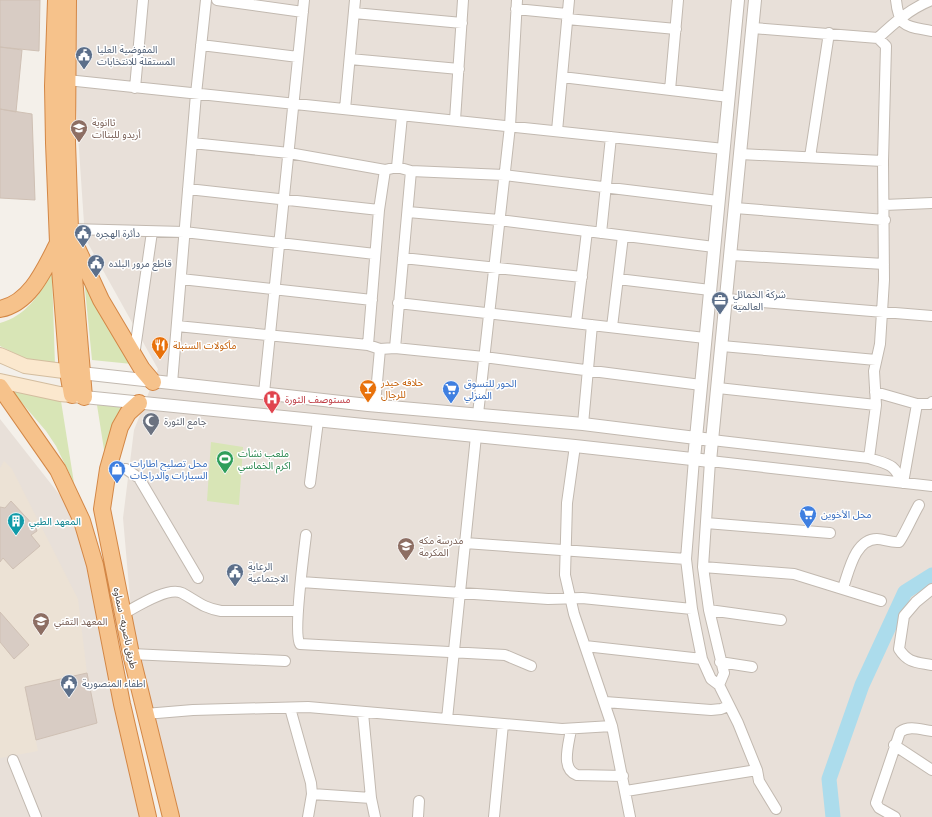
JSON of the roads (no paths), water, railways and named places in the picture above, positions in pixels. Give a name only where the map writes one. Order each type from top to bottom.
[{"type":"highway","points":[[56,0],[53,86],[58,243],[78,396]]},
{"type":"highway","points":[[68,0],[66,80],[75,373]]},
{"type":"highway","points":[[70,229],[92,283],[134,356],[153,382]]},
{"type":"highway","points":[[0,309],[23,298],[36,283],[58,243]]},
{"type":"highway","name":"طريق ناصريه~ سماوه","points":[[0,387],[58,470],[82,521],[95,565],[122,704],[148,817]]},
{"type":"highway","name":"طريق ناصريه~ سماوه","points":[[139,403],[128,413],[120,427],[108,469],[102,509],[131,654],[171,817]]},
{"type":"highway","points":[[122,704],[144,707]]},
{"type":"main road","points":[[0,355],[25,366],[75,373]]},
{"type":"main road","points":[[0,381],[78,396]]},
{"type":"street","points":[[135,88],[143,0]]},
{"type":"street","points":[[172,383],[196,94],[206,0]]},
{"type":"street","points":[[217,0],[303,12]]},
{"type":"street","points":[[264,393],[304,0]]},
{"type":"street","points":[[345,109],[355,0]]},
{"type":"street","points":[[455,120],[464,0]]},
{"type":"street","points":[[557,131],[569,0]]},
{"type":"street","points":[[670,90],[678,0]]},
{"type":"street","points":[[738,0],[695,438],[686,559],[692,609],[702,659],[711,679],[719,685],[728,706],[738,722],[757,770],[759,781],[776,809]]},
{"type":"street","points":[[719,685],[724,673],[708,610],[703,567],[710,461],[755,0]]},
{"type":"street","points":[[896,0],[899,18],[906,25],[932,31]]},
{"type":"street","points":[[878,38],[899,18],[932,0]]},
{"type":"street","points":[[478,414],[510,126],[517,5],[567,17],[676,29]]},
{"type":"street","points":[[354,13],[462,23]]},
{"type":"street","points":[[753,28],[878,38],[886,46],[887,57],[883,161],[885,220],[884,264],[880,344],[876,360],[876,405],[869,458]]},
{"type":"street","points":[[810,157],[829,34]]},
{"type":"street","points":[[201,45],[298,56]]},
{"type":"street","points":[[350,59],[459,69]]},
{"type":"street","points":[[562,78],[729,97]]},
{"type":"street","points":[[66,80],[724,149]]},
{"type":"street","points":[[397,167],[402,116]]},
{"type":"street","points":[[601,233],[611,137]]},
{"type":"street","points":[[192,143],[288,153],[385,170],[397,167],[411,171],[504,175],[718,201]]},
{"type":"street","points":[[740,154],[883,161]]},
{"type":"street","points":[[368,345],[379,210],[385,170]]},
{"type":"street","points":[[395,348],[411,171]]},
{"type":"street","points":[[188,189],[379,210]]},
{"type":"street","points":[[884,205],[932,203]]},
{"type":"street","points":[[735,208],[885,220]]},
{"type":"street","points":[[408,212],[499,220],[714,247]]},
{"type":"street","points":[[70,229],[184,232],[375,254]]},
{"type":"street","points":[[576,323],[587,231]]},
{"type":"street","points":[[134,356],[152,232]]},
{"type":"street","points":[[612,328],[623,236]]},
{"type":"street","points":[[731,255],[884,264]]},
{"type":"street","points":[[403,258],[582,277]]},
{"type":"street","points":[[181,279],[275,288],[372,300]]},
{"type":"street","points":[[618,279],[710,290]]},
{"type":"street","points":[[726,299],[932,316]]},
{"type":"street","points":[[398,303],[705,338]]},
{"type":"street","points":[[583,424],[592,325]]},
{"type":"street","points":[[177,326],[368,345],[380,349],[395,348],[484,357],[701,385]]},
{"type":"street","points":[[722,346],[876,360]]},
{"type":"street","points":[[365,425],[371,405],[380,349]]},
{"type":"street","points":[[75,373],[371,405],[583,424],[869,458],[891,465],[896,469],[903,483]]},
{"type":"street","points":[[718,388],[876,405]]},
{"type":"street","points":[[875,392],[917,404],[930,404],[932,402]]},
{"type":"street","points":[[78,396],[575,446],[932,486]]},
{"type":"street","points":[[903,483],[917,404]]},
{"type":"street","points":[[310,483],[318,421]]},
{"type":"street","points":[[447,719],[476,436]]},
{"type":"street","points":[[575,446],[567,502],[564,552],[565,575],[570,598],[612,726],[630,817]]},
{"type":"street","points":[[108,469],[126,469],[139,478],[198,578]]},
{"type":"street","points":[[843,588],[856,552],[863,543],[870,539],[899,542],[903,539],[906,528],[919,505]]},
{"type":"street","points":[[706,523],[830,534]]},
{"type":"street","points":[[306,535],[298,611],[297,639],[300,644],[505,655],[531,666]]},
{"type":"street","points":[[465,543],[564,552],[686,559]]},
{"type":"street","points":[[703,567],[794,574],[882,601]]},
{"type":"street","points":[[301,582],[548,599],[570,598],[692,609]]},
{"type":"street","points":[[932,589],[928,598],[916,602],[904,616],[899,648],[904,657],[912,662],[932,665]]},
{"type":"street","points":[[123,614],[162,594],[175,591],[182,593],[209,609],[221,611],[298,611]]},
{"type":"street","points":[[708,610],[781,620]]},
{"type":"street","points":[[585,646],[702,659]]},
{"type":"street","points":[[131,654],[285,661]]},
{"type":"street","points":[[720,662],[752,667]]},
{"type":"street","points":[[605,702],[712,710],[721,709],[728,706]]},
{"type":"street","points":[[144,707],[193,710],[308,708],[571,730],[612,726]]},
{"type":"street","points":[[290,708],[311,783],[312,794],[308,817]]},
{"type":"street","points":[[363,713],[371,798],[375,817]]},
{"type":"street","points":[[494,817],[503,724]]},
{"type":"street","points":[[895,817],[879,808],[876,803],[894,746],[900,732],[904,728],[932,731]]},
{"type":"street","points":[[571,730],[567,763],[568,770],[577,775],[623,776]]},
{"type":"street","points":[[894,746],[932,770]]},
{"type":"street","points":[[13,760],[36,817]]},
{"type":"street","points":[[626,791],[757,770]]},
{"type":"street","points":[[312,794],[371,798]]},
{"type":"street","points":[[418,817],[420,801]]},
{"type":"waterway","points":[[833,817],[829,779],[862,685],[905,592],[932,575]]},
{"type":"place","name":"المفوضية العليا المستقلة للانتخابات","points":[[84,70]]},
{"type":"place","name":"ثاانوية أريدو للبناات","points":[[79,143]]},
{"type":"place","name":"دأئرة الهجره","points":[[83,248]]},
{"type":"place","name":"قاطع مرور البلده","points":[[96,278]]},
{"type":"place","name":"شركة الخمائل العالمية","points":[[720,315]]},
{"type":"place","name":"مأكولات السنبلة","points":[[160,360]]},
{"type":"place","name":"حلاقه حيدر للرجال","points":[[368,403]]},
{"type":"place","name":"الحور للتسوق المنزلي","points":[[451,404]]},
{"type":"place","name":"مستوصف الثورة","points":[[272,414]]},
{"type":"place","name":"جامع الثورة","points":[[151,436]]},
{"type":"place","name":"ملعب نشأت اكرم الخماسي","points":[[225,474]]},
{"type":"place","name":"محل تصليح اطارات السيارات والدراجات","points":[[117,484]]},
{"type":"place","name":"محل الأخوين","points":[[808,529]]},
{"type":"place","name":"المعهد الطبي","points":[[16,536]]},
{"type":"place","name":"مدرسة مكه المكرمة","points":[[406,561]]},
{"type":"place","name":"الرعاية الاجتماعية","points":[[235,587]]},
{"type":"place","name":"المعهد التقني","points":[[41,636]]},
{"type":"place","name":"اطفاء المنصورية","points":[[69,698]]}]
